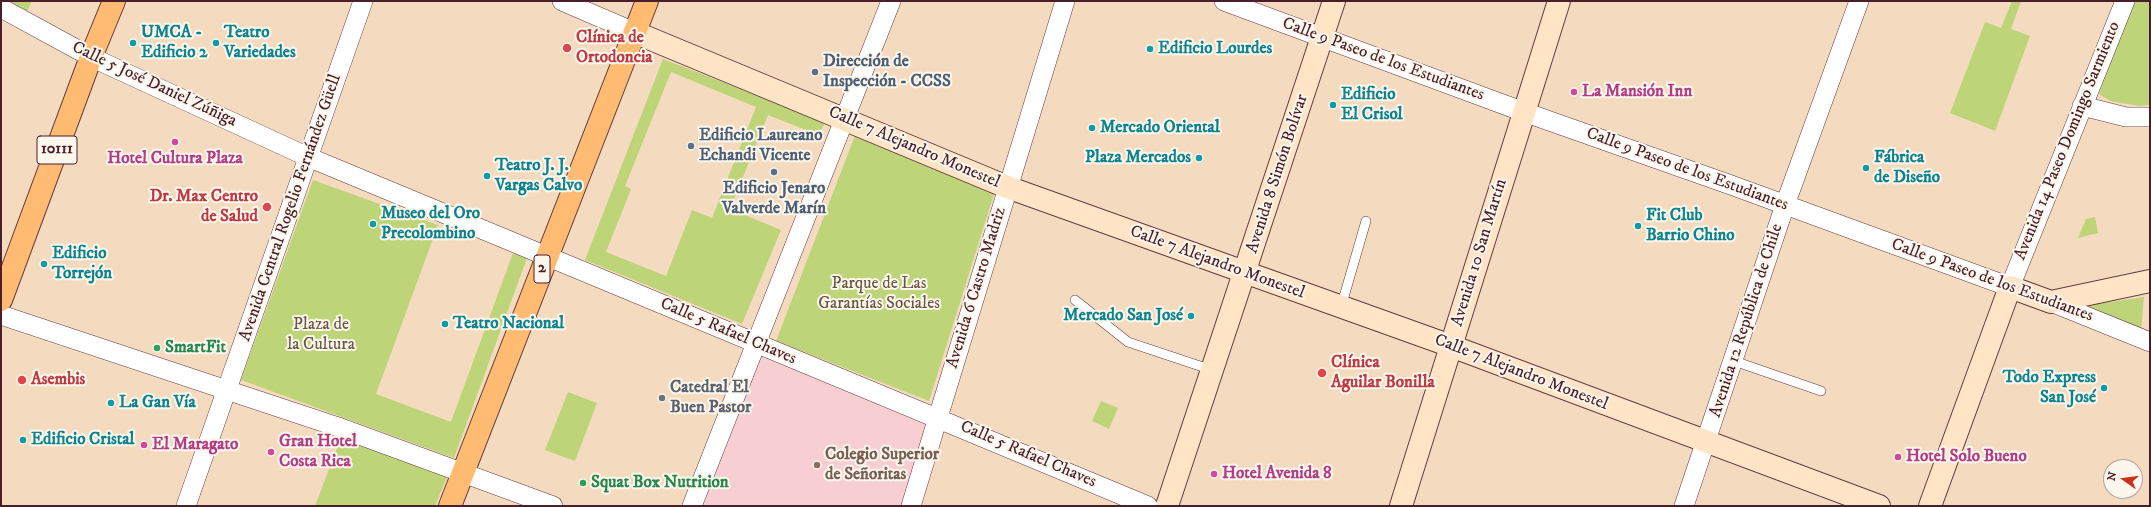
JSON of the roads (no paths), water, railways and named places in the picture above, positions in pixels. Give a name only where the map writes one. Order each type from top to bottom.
[{"type":"highway","name":"10111","points":[[1,300],[91,57],[114,1]]},
{"type":"highway","name":"2","points":[[450,506],[647,1]]},
{"type":"street","name":"Avenida Central Rogelio Fernández Güell","points":[[186,506],[228,390],[363,1]]},
{"type":"street","name":"Calle 7 Alejandro Monestel","points":[[562,1],[1007,187],[1451,346],[1706,443],[1879,506]]},
{"type":"street","points":[[692,506],[892,1]]},
{"type":"street","name":"Avenida 6 Castro Madriz","points":[[910,506],[1065,1]]},
{"type":"street","name":"Calle 9 Paseo de los Estudiantes","points":[[1224,1],[1524,112],[2051,302],[2150,342]]},
{"type":"street","name":"Avenida 8 Simón Bolívar","points":[[1167,506],[1334,1]]},
{"type":"street","name":"Avenida 10 San Martín","points":[[1401,506],[1559,1]]},
{"type":"street","name":"Avenida 12 República de Chile","points":[[1684,506],[1734,361],[1785,205],[1859,1]]},
{"type":"street","name":"Avenida 14 Paseo Domingo Sarmiento","points":[[1930,506],[2010,287],[2124,1]]},
{"type":"street","name":"Calle 5 José Daniel Zúñiga","points":[[1,8],[91,57],[308,157]]},
{"type":"street","points":[[2082,106],[2126,117],[2150,117]]},
{"type":"street","name":"Calle 5 Rafael Chaves","points":[[308,157],[757,344],[938,417],[1148,506]]},
{"type":"street","points":[[2051,302],[2150,281]]},
{"type":"street","points":[[1,315],[228,390],[464,472],[553,506]]},
{"type":"lane","points":[[1341,307],[1366,221]]},
{"type":"lane","points":[[1076,300],[1128,342],[1212,370]]},
{"type":"lane","points":[[1734,361],[1821,392]]},
{"type":"place","name":"UMCA - Edificio 2","points":[[133,43]]},
{"type":"place","name":"Teatro Variedades","points":[[216,43]]},
{"type":"place","name":"Clínica de Ortodoncia","points":[[567,48]]},
{"type":"place","name":"Edificio Lourdes","points":[[1150,49]]},
{"type":"place","name":"Dirección de Inspección - CCSS","points":[[815,72]]},
{"type":"place","name":"La Mansión Inn","points":[[1574,92]]},
{"type":"place","name":"Edificio El Crisol","points":[[1333,105]]},
{"type":"place","name":"Mercado Oriental","points":[[1092,128]]},
{"type":"place","name":"Hotel Cultura Plaza","points":[[175,142]]},
{"type":"place","name":"Edificio Laureano Echandi Vicente","points":[[691,146]]},
{"type":"place","name":"Plaza Mercados","points":[[1199,158]]},
{"type":"place","name":"Fábrica de Diseño","points":[[1866,168]]},
{"type":"place","name":"Edificio Jenaro Valverde Marín","points":[[774,172]]},
{"type":"place","name":"Teatro J. J. Vargas Calvo","points":[[487,176]]},
{"type":"place","name":"Dr. Max Centro de Salud","points":[[267,207]]},
{"type":"place","name":"Museo del Oro Precolombino","points":[[373,224]]},
{"type":"place","name":"Fit Club Barrio Chino","points":[[1638,226]]},
{"type":"place","name":"Edificio Torrejón","points":[[44,264]]},
{"type":"place","name":"Mercado San José","points":[[1191,316]]},
{"type":"place","name":"Teatro Nacional","points":[[445,324]]},
{"type":"place","name":"SmartFit","points":[[157,348]]},
{"type":"place","name":"Clínica Aguilar Bonilla","points":[[1322,373]]},
{"type":"place","name":"Asembis","points":[[22,380]]},
{"type":"place","name":"Todo Express San José","points":[[2104,388]]},
{"type":"place","name":"Catedral El Buen Pastor","points":[[662,398]]},
{"type":"place","name":"La Gan Vía","points":[[111,403]]},
{"type":"place","name":"Edificio Cristal","points":[[23,440]]},
{"type":"place","name":"El Maragato","points":[[144,445]]},
{"type":"place","name":"Gran Hotel Costa Rica","points":[[271,452]]},
{"type":"place","name":"Hotel Solo Bueno","points":[[1898,457]]},
{"type":"place","name":"Colegio Superior de Señoritas","points":[[817,465]]},
{"type":"place","name":"Hotel Avenida 8","points":[[1214,474]]},
{"type":"place","name":"Squat Box Nutrition","points":[[583,483]]},
{"type":"park label","name":"Parque de Las Garantías Sociales","points":[[879,294]]},
{"type":"park label","name":"Plaza de la Cultura","points":[[321,335]]}]
